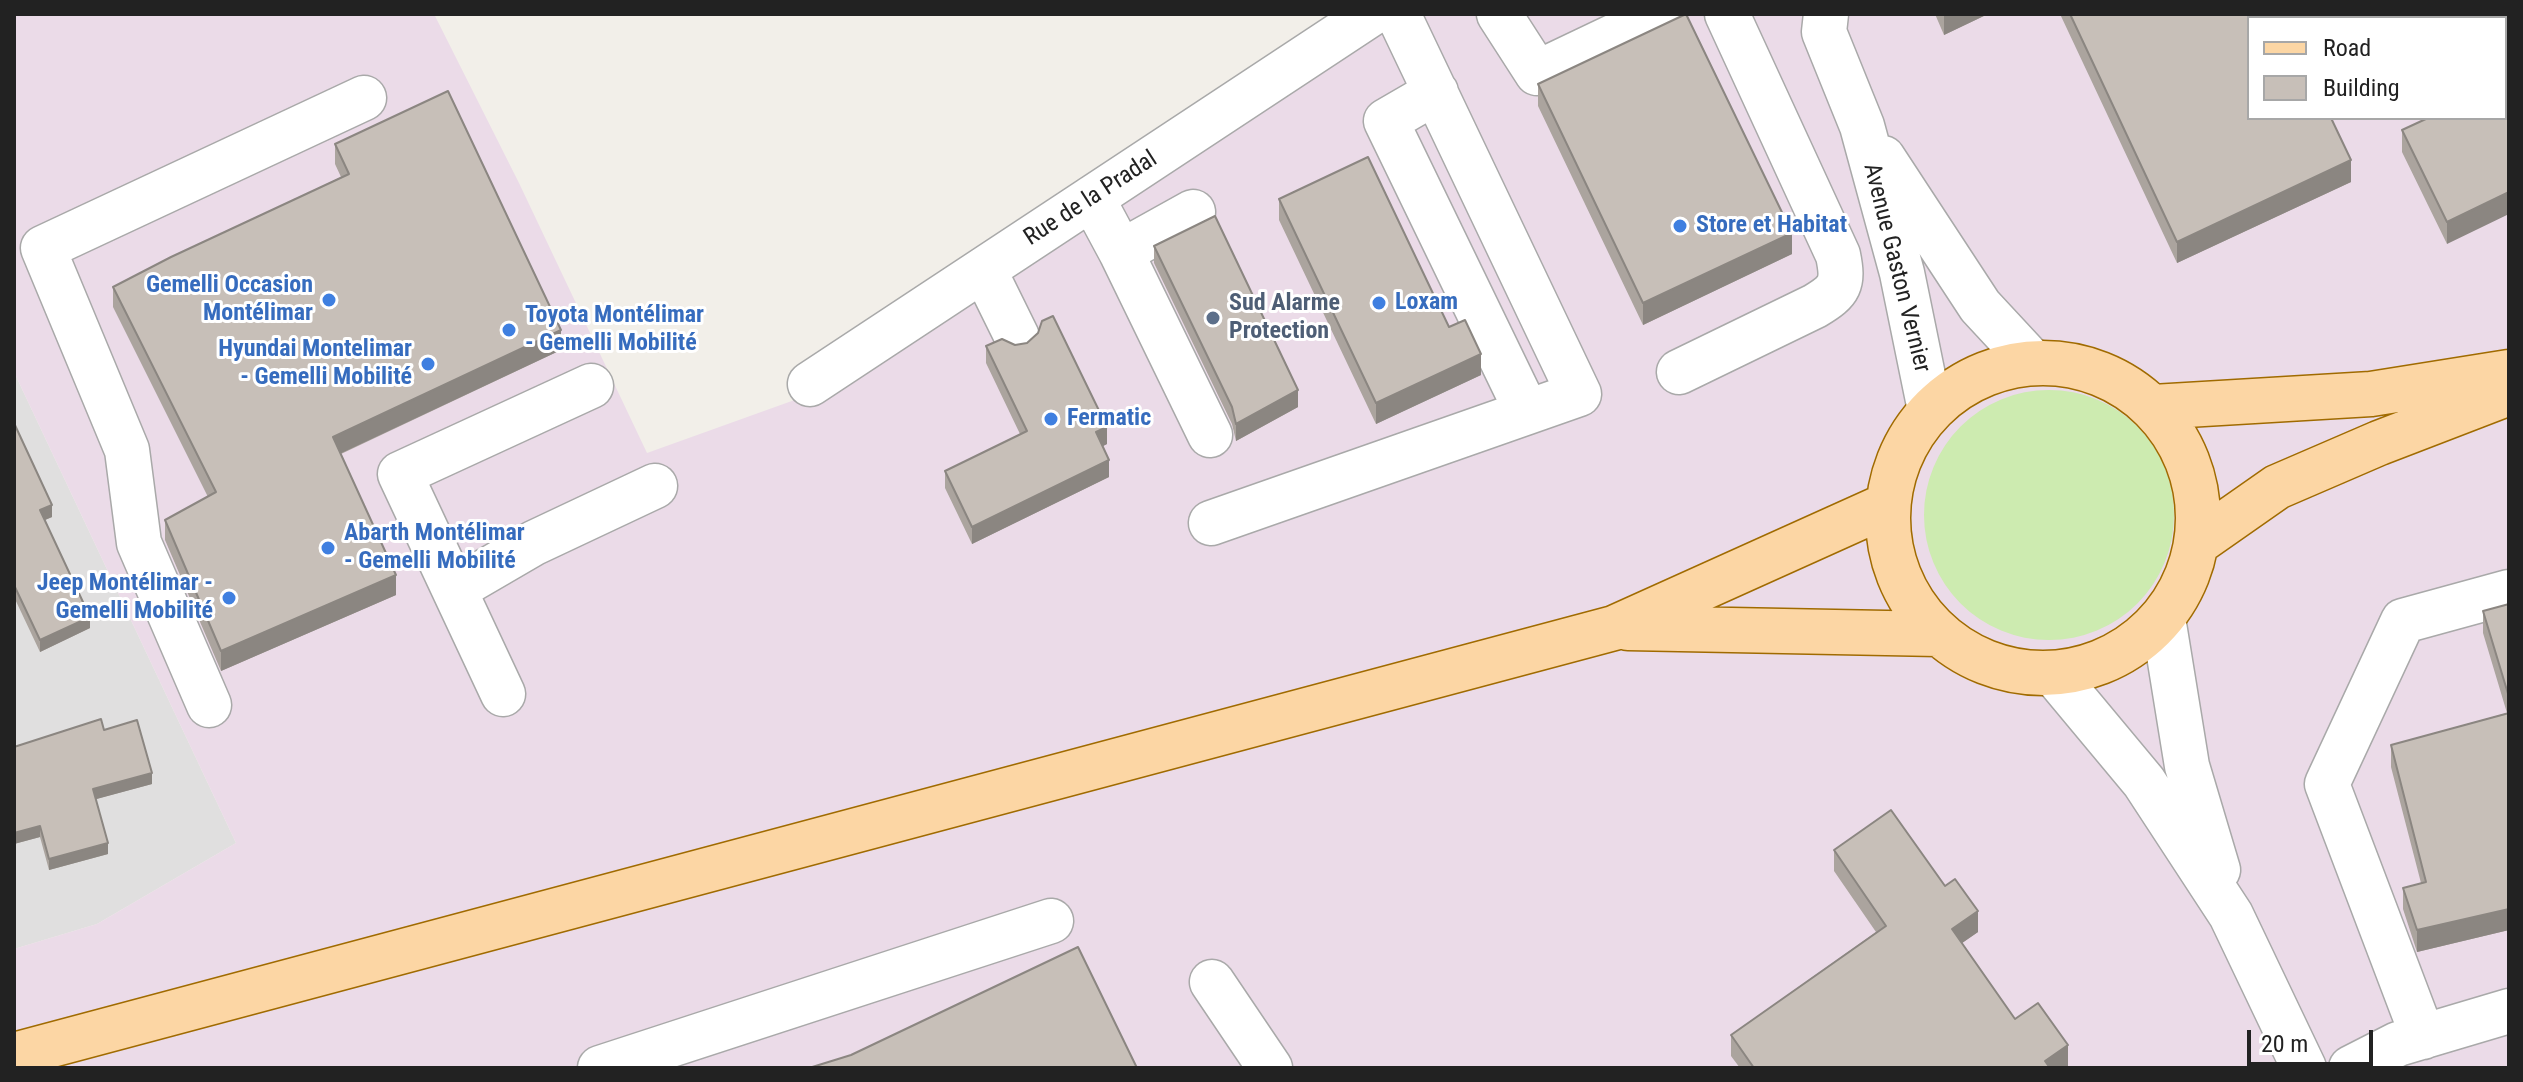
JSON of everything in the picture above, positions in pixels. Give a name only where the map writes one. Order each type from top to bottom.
[{"type":"main road","points":[[2032,362],[2076,365],[2118,381],[2153,407],[2182,447],[2197,493],[2197,543],[2185,583],[2163,618],[2132,647],[2095,665],[2054,674],[2012,671],[1973,657],[1938,634],[1908,596],[1890,553],[1887,505],[1894,471],[1908,438],[1930,410],[1959,385],[1994,369],[2032,362]]},
{"type":"main road","points":[[2153,407],[2371,394],[2509,372]]},
{"type":"main road","points":[[2197,543],[2277,487],[2379,443],[2509,393]]},
{"type":"main road","points":[[14,1055],[1614,628],[1887,505]]},
{"type":"main road","points":[[1614,628],[1938,634]]},
{"type":"street","name":"Rue de la Pradal","points":[[810,384],[1371,14]]},
{"type":"street","points":[[1211,523],[1579,394],[1398,14]]},
{"type":"street","points":[[1499,14],[1537,73],[1661,14]]},
{"type":"street","points":[[1679,372],[1815,306],[1835,293],[1842,274],[1838,255],[1727,14]]},
{"type":"street","name":"Avenue Gaston Vernier","points":[[1818,20],[1862,126],[1902,273],[1930,410]]},
{"type":"street","points":[[1436,92],[1386,121],[1527,412]]},
{"type":"street","points":[[209,705],[139,543],[127,450],[43,248],[364,98]]},
{"type":"street","name":"Avenue Gaston Vernier","points":[[1862,126],[1980,306],[2032,362]]},
{"type":"street","points":[[1092,198],[1210,435]]},
{"type":"street","points":[[1121,252],[1193,212]]},
{"type":"street","points":[[984,270],[1017,337]]},
{"type":"street","points":[[503,694],[400,474],[591,386]]},
{"type":"street","points":[[455,589],[534,543],[655,486]]},
{"type":"street","points":[[2423,1037],[2327,784],[2403,621],[2509,592]]},
{"type":"street","points":[[2163,618],[2187,766],[2231,915]]},
{"type":"street","points":[[2054,674],[2144,782],[2231,915],[2304,1068]]},
{"type":"street","points":[[600,1068],[1051,921]]},
{"type":"street","points":[[1212,982],[1270,1068]]},
{"type":"street","points":[[2351,1068],[2398,1044],[2509,1011]]},
{"type":"shaded area","points":[[14,14],[434,14],[519,183],[647,453],[828,388],[1359,14],[2509,14],[2509,1068],[14,1068],[14,949],[97,924],[236,843],[14,372]]},
{"type":"shaded area","points":[[2509,14],[2509,94],[2507,16],[2327,16]]},
{"type":"shaded area","points":[[14,372],[236,843],[97,924],[14,949]]},
{"type":"green space","points":[[2037,390],[2061,390],[2097,399],[2138,426],[2165,467],[2172,491],[2172,539],[2165,563],[2138,604],[2097,631],[2061,640],[2037,640],[2001,631],[1960,604],[1933,563],[1924,527],[1924,503],[1933,467],[1960,426],[2001,399]]},
{"type":"building","points":[[1686,14],[1792,233],[1643,303],[1538,84]]},
{"type":"building","points":[[2070,14],[2281,14],[2247,16],[2247,120],[2332,120],[2351,160],[2177,242]]},
{"type":"building","points":[[2507,80],[2509,192],[2447,222],[2402,130],[2424,120],[2507,120]]},
{"type":"building","points":[[448,91],[561,330],[333,437],[396,575],[221,651],[165,520],[216,492],[113,287],[349,174],[335,144]]},
{"type":"building","points":[[1368,157],[1449,327],[1465,320],[1481,354],[1376,403],[1279,199]]},
{"type":"building","points":[[1215,216],[1298,390],[1236,424],[1232,407],[1154,246]]},
{"type":"building","points":[[1053,316],[1107,427],[1096,432],[1109,460],[972,527],[945,471],[1027,431],[986,346],[1002,339],[1015,345],[1027,343],[1038,333],[1042,321]]},
{"type":"building","points":[[14,423],[52,505],[40,510],[90,617],[40,640],[14,585]]},
{"type":"building","points":[[2509,604],[2509,697],[2483,611]]},
{"type":"building","points":[[2509,713],[2509,909],[2417,930],[2403,888],[2426,882],[2391,745]]},
{"type":"building","points":[[101,719],[104,730],[137,720],[152,773],[93,789],[108,843],[49,859],[40,826],[14,833],[14,747]]},
{"type":"building","points":[[1891,810],[1945,886],[1955,879],[1978,911],[1952,929],[2015,1019],[2038,1003],[2068,1045],[2045,1061],[2050,1068],[1754,1068],[1731,1035],[1886,926],[1834,850]]},
{"type":"building","points":[[1078,947],[1137,1068],[809,1068],[851,1055]]},
{"type":"place","name":"Store et Habitat","points":[[1680,226]]},
{"type":"place","name":"Gemelli Occasion Montélimar","points":[[329,300]]},
{"type":"place","name":"Loxam","points":[[1379,303]]},
{"type":"place","name":"Sud Alarme Protection","points":[[1213,318]]},
{"type":"place","name":"Toyota Montélimar - Gemelli Mobilité","points":[[509,330]]},
{"type":"place","name":"Hyundai Montelimar - Gemelli Mobilité","points":[[428,364]]},
{"type":"place","name":"Fermatic","points":[[1051,419]]},
{"type":"place","name":"Abarth Montélimar - Gemelli Mobilité","points":[[328,548]]},
{"type":"place","name":"Jeep Montélimar - Gemelli Mobilité","points":[[229,598]]}]
